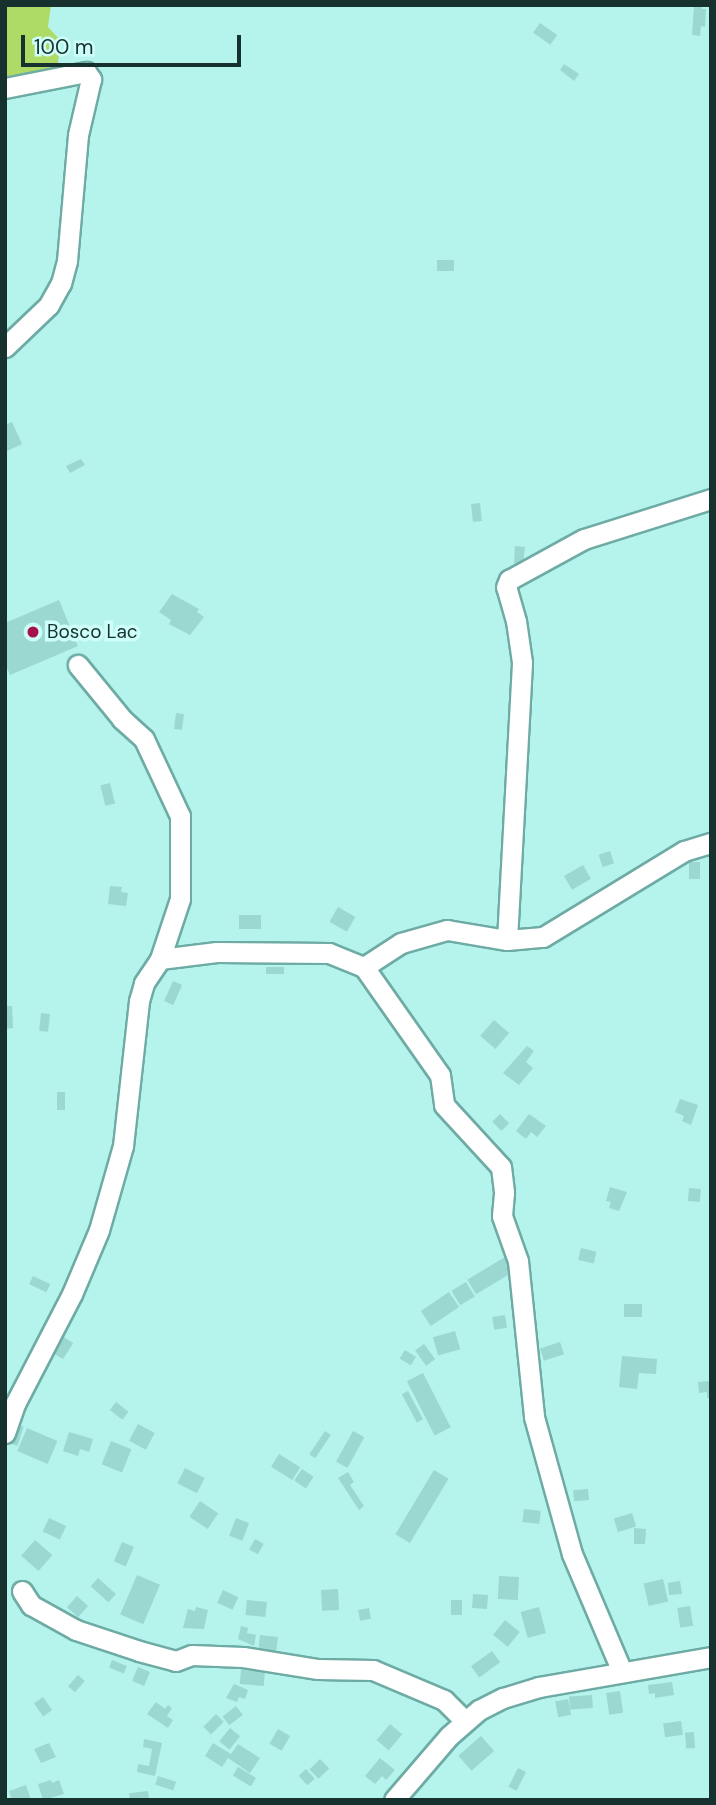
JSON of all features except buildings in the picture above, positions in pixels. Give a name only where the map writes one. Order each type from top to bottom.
[{"type":"street","points":[[5,88],[86,72],[91,79],[78,135],[67,261],[61,283],[49,305],[5,348]]},
{"type":"street","points":[[507,940],[522,662],[516,621],[506,587],[509,580],[584,539],[711,499]]},
{"type":"street","points":[[5,1433],[15,1404],[72,1294],[99,1230],[123,1146],[139,1001],[144,983],[160,959],[180,899],[180,816],[144,739],[122,719],[78,665]]},
{"type":"street","points":[[364,967],[401,943],[447,930],[507,940],[542,937],[684,851],[711,843]]},
{"type":"street","points":[[160,959],[218,952],[329,953],[364,967],[440,1075],[444,1105],[501,1167],[504,1193],[502,1216],[519,1261],[534,1417],[572,1554],[622,1672]]},
{"type":"street","points":[[22,1591],[31,1605],[76,1630],[139,1651],[176,1661],[192,1655],[243,1657],[318,1669],[373,1670],[444,1700],[465,1721]]},
{"type":"street","points":[[394,1800],[465,1721],[480,1710],[522,1690],[711,1657]]},
{"type":"shaded area","points":[[5,5],[51,5],[48,27],[59,39],[60,46],[58,63],[54,69],[5,83]]},
{"type":"place","name":"Bosco Lac","points":[[33,632]]}]
